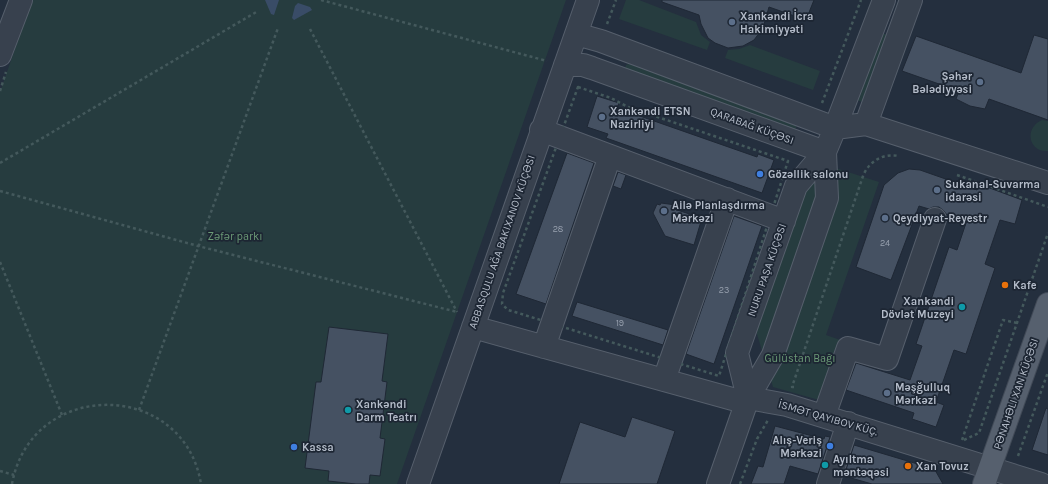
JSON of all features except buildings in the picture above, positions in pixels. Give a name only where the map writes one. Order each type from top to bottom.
[{"type":"main road","name":"PƏNAHƏLI XAN KÜÇƏSI","points":[[987,476],[1048,304]]},
{"type":"street","points":[[0,55],[21,0]]},
{"type":"street","points":[[418,484],[541,130],[557,63],[576,34],[588,0]]},
{"type":"street","name":"NURU PAŞA KÜÇƏSI","points":[[718,484],[748,398],[773,355],[827,198],[826,152],[884,0]]},
{"type":"street","points":[[866,124],[911,0]]},
{"type":"street","points":[[576,34],[602,41],[834,128],[866,124],[1048,183]]},
{"type":"street","name":"QARABAĞ KÜÇƏSI","points":[[557,63],[583,65],[826,152]]},
{"type":"street","points":[[541,130],[784,221]]},
{"type":"street","name":"NURU PAŞA KÜÇƏSI","points":[[748,398],[737,353],[796,186],[826,152]]},
{"type":"street","points":[[544,347],[610,156]]},
{"type":"street","points":[[664,380],[727,200]]},
{"type":"street","points":[[824,416],[848,348],[887,359],[935,219]]},
{"type":"street","points":[[473,327],[736,400],[748,398],[787,405],[848,423],[987,476],[1041,484]]},
{"type":"street","points":[[828,484],[848,423]]},
{"type":"path","points":[[321,0],[557,63]]},
{"type":"path","points":[[820,109],[860,0]]},
{"type":"path","points":[[0,164],[258,11]]},
{"type":"path","points":[[139,410],[278,28]]},
{"type":"path","points":[[0,191],[198,246],[457,312],[310,29]]},
{"type":"path","points":[[800,389],[792,387],[862,176],[869,166],[882,157],[892,155],[901,157]]},
{"type":"path","points":[[954,174],[1048,207]]},
{"type":"path","points":[[954,438],[962,441],[979,434],[1048,233]]},
{"type":"path","points":[[0,262],[62,415]]},
{"type":"path","points":[[962,441],[1003,320],[1017,323]]},
{"type":"path","points":[[1017,458],[1048,372]]},
{"type":"path","points":[[12,484],[19,461],[26,447],[36,434],[48,424],[62,415],[76,409],[92,405],[108,404],[139,410],[160,420],[178,436],[188,448],[195,462],[201,484]]},
{"type":"path","points":[[0,471],[14,475]]},
{"type":"green space","name":"Zəfər parkı","points":[[32,0],[566,0],[397,484],[0,484],[0,92]]},
{"type":"green space","points":[[626,0],[639,0],[696,22],[701,35],[710,42],[707,50],[619,19]]},
{"type":"green space","points":[[879,32],[891,36],[865,103],[854,99]]},
{"type":"green space","points":[[750,45],[820,71],[813,90],[725,58],[728,50],[739,49]]},
{"type":"green space","points":[[629,64],[794,123],[796,128],[794,130],[625,69],[626,65]]},
{"type":"green space","points":[[1042,120],[1048,121],[1048,151],[1036,148],[1031,139],[1033,128]]},
{"type":"green space","name":"Gülüstan Bağı","points":[[820,163],[879,182],[826,335],[846,342],[826,402],[773,387],[756,331],[804,189]]},
{"type":"water","points":[[265,0],[279,0],[274,15],[271,14]]},
{"type":"water","points":[[298,3],[310,7],[312,10],[294,20],[292,18],[295,6]]},
{"type":"place","name":"Xankəndi İcra Hakimiyyəti","points":[[732,22]]},
{"type":"place","name":"Şəhər Bələdiyyəsi","points":[[980,82]]},
{"type":"place","name":"Xankəndi ETSN Nazirliyi","points":[[602,117]]},
{"type":"place","name":"Gözəllik salonu","points":[[760,174]]},
{"type":"place","name":"Sukanal-Suvarma idarəsi","points":[[937,190]]},
{"type":"place","name":"Ailə Planlaşdırma Mərkəzi","points":[[664,211]]},
{"type":"place","name":"Qeydiyyat-Reyestr","points":[[885,218]]},
{"type":"place","name":"Kafe","points":[[1005,285]]},
{"type":"place","name":"Xankəndi Dövlət Muzeyi","points":[[962,307]]},
{"type":"place","name":"Məşğulluq Mərkəzi","points":[[887,393]]},
{"type":"place","name":"Xankəndi Darm Teatrı","points":[[348,410]]},
{"type":"place","name":"Alış-Veriş Mərkəzi","points":[[830,446]]},
{"type":"place","name":"Kassa","points":[[294,447]]},
{"type":"place","name":"Ayıltma məntəqəsi","points":[[825,465]]},
{"type":"place","name":"Xan Tovuz","points":[[908,466]]}]
